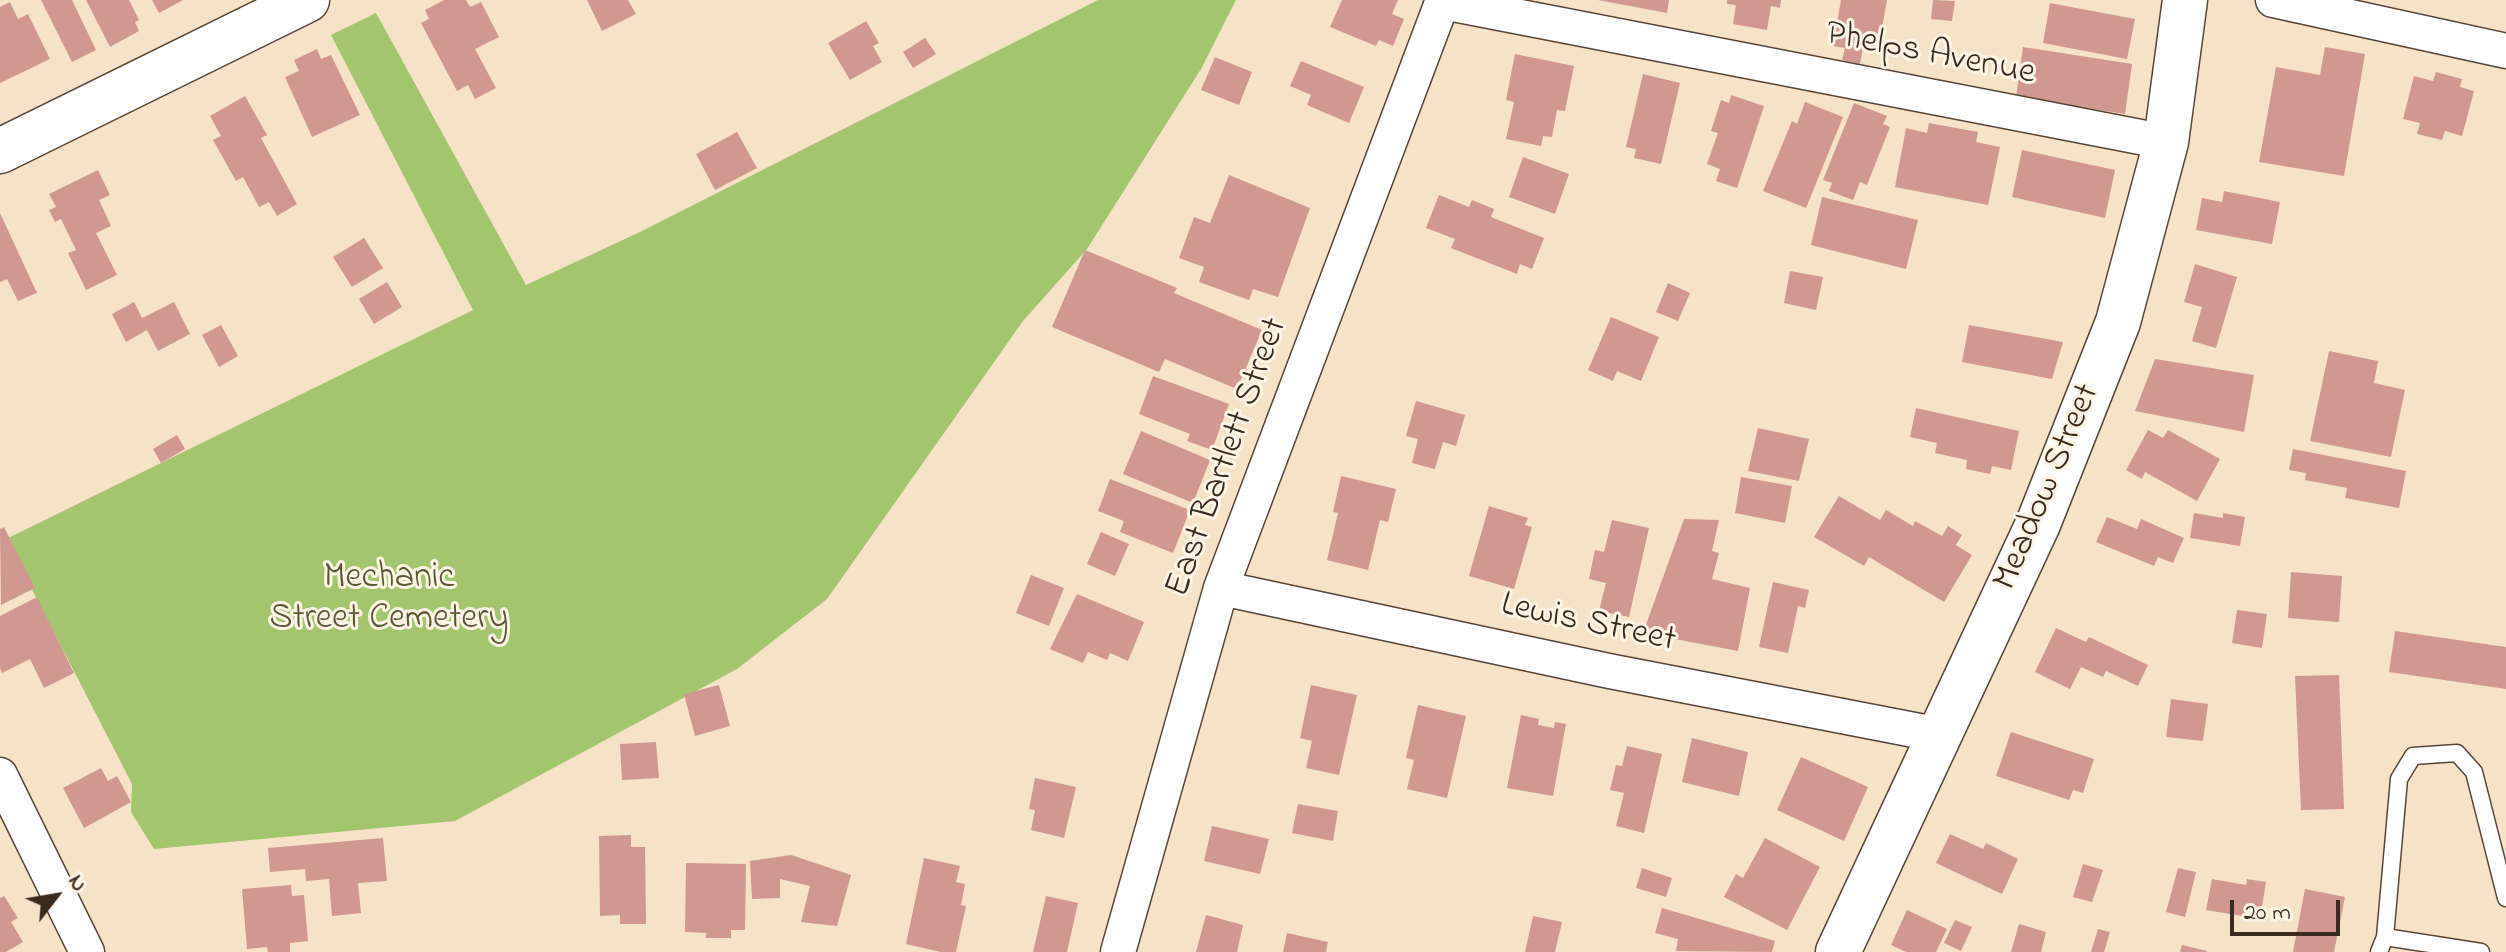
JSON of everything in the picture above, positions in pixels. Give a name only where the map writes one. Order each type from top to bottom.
[{"type":"street","points":[[0,151],[307,0]]},
{"type":"street","name":"Meadow Street","points":[[1838,952],[2038,524],[2118,322],[2166,142],[2185,0]]},
{"type":"street","points":[[2273,0],[2506,51]]},
{"type":"street","name":"Phelps Avenue","points":[[1443,1],[2166,142]]},
{"type":"street","name":"East Bartlett Street","points":[[1118,952],[1221,588],[1443,1]]},
{"type":"street","name":"Lewis Street","points":[[1221,588],[1609,671],[1940,735]]},
{"type":"street","points":[[0,775],[87,952]]},
{"type":"lane","points":[[2481,952],[2382,945],[2399,779],[2413,756],[2457,753],[2474,772],[2506,898]]},
{"type":"green space","name":"Mechanic Street Cemetery","points":[[1098,0],[1236,0],[1201,69],[1087,249],[1023,321],[827,599],[737,669],[455,821],[154,849],[131,812],[132,784],[6,539],[473,310],[331,35],[376,13],[526,285],[640,232]]},
{"type":"building","points":[[41,0],[72,0],[96,50],[72,62]]},
{"type":"building","points":[[86,0],[129,0],[139,20],[135,22],[139,31],[110,47]]},
{"type":"building","points":[[152,0],[183,0],[159,13]]},
{"type":"building","points":[[444,0],[466,0],[470,7],[481,2],[499,37],[475,49],[496,88],[475,99],[468,85],[457,91],[421,23],[429,19],[425,10]]},
{"type":"building","points":[[587,0],[628,0],[636,14],[602,31]]},
{"type":"building","points":[[1342,0],[1398,0],[1392,14],[1404,19],[1393,46],[1379,40],[1376,46],[1330,27]]},
{"type":"building","points":[[1598,0],[1669,0],[1667,13]]},
{"type":"building","points":[[1727,0],[1781,0],[1780,8],[1771,6],[1767,30],[1733,24],[1736,5],[1727,4]]},
{"type":"building","points":[[1841,0],[1887,0],[1878,50],[1863,47],[1860,64],[1842,60],[1845,48],[1833,46]]},
{"type":"building","points":[[1933,0],[1955,1],[1952,21],[1931,19]]},
{"type":"building","points":[[10,2],[18,19],[28,14],[50,59],[0,83],[0,7]]},
{"type":"building","points":[[2050,3],[2135,19],[2127,59],[2043,43]]},
{"type":"building","points":[[866,21],[879,43],[873,46],[882,62],[850,80],[828,43]]},
{"type":"building","points":[[925,38],[936,54],[913,68],[903,52]]},
{"type":"building","points":[[2023,47],[2132,64],[2125,114],[2016,97]]},
{"type":"building","points":[[2325,47],[2365,54],[2344,176],[2259,162],[2276,67],[2320,75]]},
{"type":"building","points":[[317,49],[321,59],[331,55],[360,115],[312,137],[285,77],[299,71],[294,60]]},
{"type":"building","points":[[1515,54],[1574,66],[1565,111],[1557,110],[1552,137],[1543,136],[1541,146],[1506,139],[1514,102],[1506,100]]},
{"type":"building","points":[[1215,57],[1252,72],[1239,105],[1201,90]]},
{"type":"building","points":[[1301,61],[1364,87],[1349,123],[1307,105],[1311,95],[1290,86]]},
{"type":"building","points":[[2436,72],[2462,79],[2460,87],[2474,91],[2462,136],[2445,131],[2442,140],[2417,134],[2420,123],[2403,119],[2414,76],[2433,81]]},
{"type":"building","points":[[1643,74],[1680,83],[1661,164],[1634,158],[1636,149],[1626,147]]},
{"type":"building","points":[[1731,95],[1764,106],[1737,188],[1716,181],[1720,169],[1707,164],[1718,133],[1711,131],[1721,100],[1729,103]]},
{"type":"building","points":[[245,96],[267,135],[261,138],[297,204],[277,216],[269,202],[259,207],[243,177],[236,181],[213,140],[221,136],[210,116]]},
{"type":"building","points":[[1805,102],[1843,117],[1806,208],[1763,191],[1792,121],[1797,124]]},
{"type":"building","points":[[1854,103],[1887,116],[1883,124],[1890,127],[1867,185],[1860,182],[1853,200],[1829,191],[1832,183],[1823,180]]},
{"type":"building","points":[[1929,123],[1978,132],[1976,142],[2000,147],[1988,205],[1895,187],[1906,128],[1927,133]]},
{"type":"building","points":[[737,132],[757,168],[715,190],[696,154]]},
{"type":"building","points":[[2022,150],[2115,170],[2105,218],[2012,197]]},
{"type":"building","points":[[1523,157],[1569,174],[1555,214],[1509,197]]},
{"type":"building","points":[[98,170],[110,195],[99,200],[111,226],[96,233],[117,275],[86,290],[68,253],[76,250],[61,219],[55,222],[49,210],[56,207],[49,194]]},
{"type":"building","points":[[1229,175],[1310,208],[1278,297],[1253,289],[1249,300],[1199,282],[1204,267],[1179,258],[1194,217],[1210,223]]},
{"type":"building","points":[[2224,191],[2280,202],[2272,244],[2196,230],[2202,198],[2222,202]]},
{"type":"building","points":[[1439,195],[1469,207],[1472,200],[1494,209],[1491,217],[1544,238],[1532,269],[1520,264],[1517,274],[1451,248],[1455,239],[1426,228]]},
{"type":"building","points":[[1822,197],[1918,220],[1906,269],[1811,245]]},
{"type":"building","points":[[0,213],[37,293],[18,301],[7,279],[0,282]]},
{"type":"building","points":[[364,238],[383,268],[352,287],[333,257]]},
{"type":"building","points":[[1085,250],[1177,288],[1174,293],[1262,330],[1237,389],[1165,359],[1159,372],[1052,327]]},
{"type":"building","points":[[2195,264],[2237,277],[2216,348],[2192,341],[2202,307],[2184,302]]},
{"type":"building","points":[[1790,271],[1823,277],[1816,310],[1784,303]]},
{"type":"building","points":[[387,282],[402,307],[374,324],[359,299]]},
{"type":"building","points":[[1668,283],[1690,293],[1678,321],[1656,312]]},
{"type":"building","points":[[134,302],[142,318],[174,302],[190,334],[158,351],[147,330],[126,342],[112,314]]},
{"type":"building","points":[[1611,317],[1659,337],[1641,381],[1617,371],[1613,381],[1588,370]]},
{"type":"building","points":[[221,325],[238,356],[219,367],[202,335]]},
{"type":"building","points":[[1969,325],[2063,342],[2052,379],[1962,362]]},
{"type":"building","points":[[2329,351],[2378,361],[2374,383],[2405,390],[2391,457],[2310,441]]},
{"type":"building","points":[[2155,359],[2254,375],[2244,432],[2135,411]]},
{"type":"building","points":[[1153,376],[1229,404],[1212,450],[1187,441],[1190,434],[1139,414]]},
{"type":"building","points":[[1416,401],[1465,415],[1456,446],[1443,442],[1435,469],[1412,463],[1418,439],[1406,436]]},
{"type":"building","points":[[1916,408],[2019,431],[2011,470],[1992,466],[1990,474],[1966,469],[1967,460],[1935,453],[1937,443],[1910,437]]},
{"type":"building","points":[[1758,428],[1809,439],[1799,481],[1748,471]]},
{"type":"building","points":[[2148,430],[2163,438],[2168,430],[2220,459],[2197,501],[2145,472],[2142,479],[2126,470]]},
{"type":"building","points":[[1141,431],[1210,460],[1193,503],[1123,474]]},
{"type":"building","points":[[177,435],[185,449],[161,463],[153,449]]},
{"type":"building","points":[[2293,449],[2406,471],[2399,508],[2345,498],[2347,488],[2305,480],[2306,473],[2289,470]]},
{"type":"building","points":[[1341,476],[1396,489],[1388,522],[1380,520],[1368,570],[1327,560],[1338,513],[1333,512]]},
{"type":"building","points":[[1741,477],[1792,486],[1785,523],[1735,513]]},
{"type":"building","points":[[1110,479],[1190,510],[1173,553],[1120,532],[1124,521],[1098,511]]},
{"type":"building","points":[[1839,496],[1880,520],[1886,510],[1913,526],[1915,521],[1942,536],[1948,526],[1962,535],[1956,545],[1972,555],[1944,602],[1869,557],[1864,566],[1814,537]]},
{"type":"building","points":[[1489,506],[1528,518],[1525,525],[1532,527],[1514,589],[1469,576]]},
{"type":"building","points":[[2194,513],[2223,518],[2223,513],[2245,517],[2240,546],[2190,538]]},
{"type":"building","points":[[2107,517],[2137,529],[2141,519],[2184,538],[2173,563],[2158,557],[2154,566],[2096,542]]},
{"type":"building","points":[[1684,519],[1719,520],[1712,551],[1719,553],[1712,579],[1750,588],[1738,651],[1643,633]]},
{"type":"building","points":[[1612,520],[1649,528],[1629,617],[1599,611],[1606,583],[1589,579],[1595,550],[1604,552]]},
{"type":"building","points":[[4,527],[35,588],[1,605],[0,529]]},
{"type":"building","points":[[1101,532],[1129,544],[1115,576],[1087,564]]},
{"type":"building","points":[[2291,572],[2342,576],[2339,622],[2288,618]]},
{"type":"building","points":[[1031,575],[1064,588],[1049,626],[1016,613]]},
{"type":"building","points":[[1773,582],[1809,590],[1805,608],[1798,606],[1788,653],[1759,647]]},
{"type":"building","points":[[1077,594],[1144,622],[1128,661],[1110,653],[1107,660],[1088,652],[1083,663],[1050,649]]},
{"type":"building","points":[[37,597],[74,673],[44,688],[30,659],[2,673],[0,668],[0,616]]},
{"type":"building","points":[[2237,610],[2267,614],[2262,648],[2232,643]]},
{"type":"building","points":[[2056,628],[2086,642],[2089,637],[2148,665],[2138,686],[2106,671],[2103,677],[2081,667],[2070,689],[2035,672]]},
{"type":"building","points":[[2395,631],[2506,647],[2506,689],[2389,672]]},
{"type":"building","points":[[2339,675],[2344,809],[2301,810],[2295,676]]},
{"type":"building","points":[[719,685],[730,726],[695,736],[684,694]]},
{"type":"building","points":[[1311,685],[1357,695],[1339,775],[1306,768],[1312,741],[1300,738]]},
{"type":"building","points":[[2171,699],[2208,704],[2203,741],[2166,737]]},
{"type":"building","points":[[1418,705],[1466,716],[1447,798],[1407,789],[1414,760],[1406,758]]},
{"type":"building","points":[[1521,715],[1539,719],[1538,725],[1554,728],[1555,722],[1566,724],[1553,796],[1507,788]]},
{"type":"building","points":[[2011,732],[2094,759],[2083,793],[2073,790],[2069,800],[1996,776]]},
{"type":"building","points":[[1692,738],[1748,752],[1739,796],[1682,782]]},
{"type":"building","points":[[656,742],[659,778],[622,780],[620,744]]},
{"type":"building","points":[[1627,746],[1662,754],[1644,833],[1616,826],[1624,793],[1610,790],[1616,765],[1622,766]]},
{"type":"building","points":[[1801,757],[1868,787],[1844,841],[1777,810]]},
{"type":"building","points":[[101,768],[108,781],[117,776],[131,802],[84,828],[63,788]]},
{"type":"building","points":[[1035,778],[1076,787],[1064,838],[1031,830],[1035,810],[1029,809]]},
{"type":"building","points":[[1298,804],[1338,811],[1333,841],[1292,833]]},
{"type":"building","points":[[1212,826],[1269,839],[1260,874],[1204,861]]},
{"type":"building","points":[[1950,834],[1983,849],[1986,843],[2018,859],[2002,894],[1936,863]]},
{"type":"building","points":[[631,835],[631,847],[645,847],[646,924],[620,924],[620,915],[600,916],[599,836]]},
{"type":"building","points":[[383,838],[387,881],[358,883],[361,913],[332,916],[329,879],[306,881],[305,869],[270,872],[268,848]]},
{"type":"building","points":[[1765,838],[1820,867],[1787,930],[1724,897],[1736,874],[1743,878]]},
{"type":"building","points":[[791,855],[851,875],[837,926],[801,922],[810,886],[780,879],[780,898],[752,899],[750,861]]},
{"type":"building","points":[[924,858],[960,866],[956,882],[965,884],[961,905],[966,906],[956,952],[906,944]]},
{"type":"building","points":[[686,863],[746,864],[745,930],[731,930],[731,938],[706,938],[706,933],[685,932]]},
{"type":"building","points":[[2083,864],[2103,870],[2092,902],[2073,897]]},
{"type":"building","points":[[1642,868],[1672,878],[1666,897],[1636,888]]},
{"type":"building","points":[[2178,868],[2196,872],[2185,917],[2166,912]]},
{"type":"building","points":[[2212,879],[2246,885],[2247,879],[2266,882],[2260,919],[2206,910]]},
{"type":"building","points":[[291,885],[292,896],[304,895],[308,941],[290,943],[290,952],[268,952],[267,947],[247,949],[242,889]]},
{"type":"building","points":[[2305,889],[2345,897],[2334,952],[2293,952]]},
{"type":"building","points":[[4,896],[18,918],[11,922],[23,942],[0,952],[0,898]]},
{"type":"building","points":[[1046,896],[1078,903],[1067,952],[1033,952]]},
{"type":"building","points":[[1662,908],[1775,941],[1772,952],[1676,951],[1678,939],[1655,933]]},
{"type":"building","points":[[1907,910],[1947,929],[1936,952],[1906,952],[1891,945]]},
{"type":"building","points":[[1206,915],[1243,925],[1237,952],[1196,952]]},
{"type":"building","points":[[1533,916],[1562,922],[1555,952],[1525,952]]},
{"type":"building","points":[[1955,920],[1972,927],[1961,951],[1944,943]]},
{"type":"building","points":[[2019,924],[2046,932],[2041,952],[2011,952]]},
{"type":"building","points":[[2098,929],[2110,932],[2104,952],[2091,952]]},
{"type":"building","points":[[1287,933],[1328,942],[1326,952],[1283,952]]},
{"type":"building","points":[[2182,945],[2207,951],[2180,952]]}]
